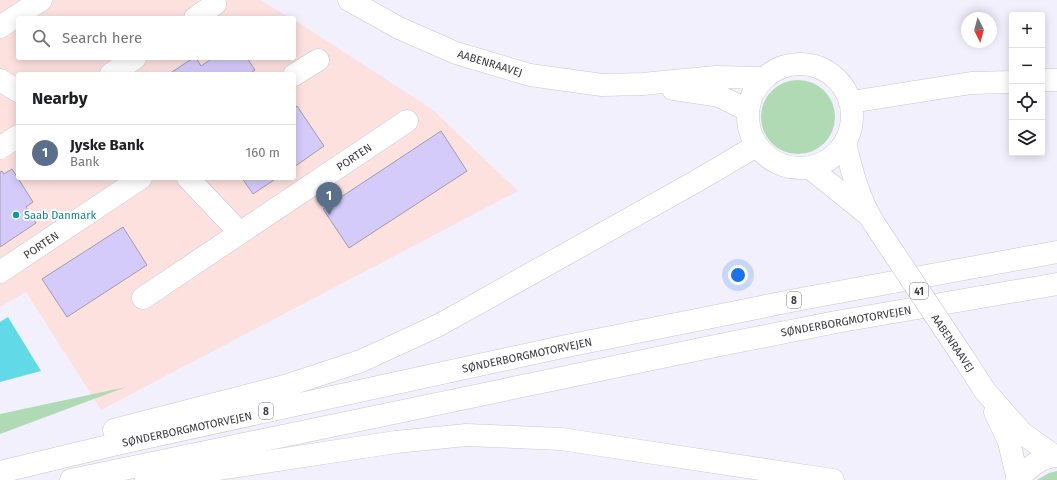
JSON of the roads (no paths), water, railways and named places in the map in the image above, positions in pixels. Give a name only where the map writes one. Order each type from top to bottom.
[{"type":"main road","points":[[17,16],[41,0]]},
{"type":"main road","name":"AABENRAAVEJ","points":[[349,0],[399,28],[456,53],[530,75],[602,86],[643,84],[716,77],[763,78]]},
{"type":"main road","points":[[198,16],[215,4]]},
{"type":"main road","points":[[0,27],[16,16]]},
{"type":"main road","points":[[114,72],[132,60]]},
{"type":"main road","points":[[296,74],[318,60]]},
{"type":"main road","points":[[790,64],[806,64],[821,68],[834,76],[844,88],[851,102],[851,130],[845,143],[836,155],[824,163],[810,168],[794,168],[780,165],[767,157],[756,146],[750,135],[747,122],[747,110],[755,87],[763,78],[776,69],[790,64]]},
{"type":"main road","points":[[0,80],[16,90]]},
{"type":"main road","points":[[1045,80],[1057,80]]},
{"type":"main road","points":[[851,102],[971,83],[1009,82]]},
{"type":"main road","name":"AABENRAAVEJ","points":[[643,84],[719,96],[747,110]]},
{"type":"main road","name":"PORTEN","points":[[143,298],[407,121]]},
{"type":"main road","points":[[0,148],[16,137]]},
{"type":"main road","name":"AABENRAAVEJ","points":[[845,143],[854,181],[872,220],[985,391],[1009,442],[1017,480]]},
{"type":"main road","points":[[0,458],[285,386],[361,361],[439,325],[695,182],[756,146]]},
{"type":"main road","name":"AABENRAAVEJ","points":[[810,168],[872,220]]},
{"type":"main road","name":"PORTEN","points":[[0,272],[138,180]]},
{"type":"main road","points":[[190,180],[240,233]]},
{"type":"main road","name":"SØNDERBORGMOTORVEJEN","points":[[0,472],[121,443],[533,353],[801,299],[1057,252]]},
{"type":"main road","name":"SØNDERBORGMOTORVEJEN","points":[[71,480],[720,345],[836,322],[1057,284]]},
{"type":"main road","name":"AABENRAAVEJ","points":[[985,391],[1022,433],[1055,456]]},
{"type":"main road","points":[[146,480],[396,442],[466,436],[561,439],[833,480]]},
{"type":"main road","name":"41","points":[[1017,480],[1027,469],[1040,460],[1055,456]]},
{"type":"water","points":[[8,317],[41,371],[0,382],[0,322]]},
{"type":"place","name":"Saab Danmark","points":[[16,215]]},
{"type":"place","name":"Jyske Bank","points":[[329,215]]}]
